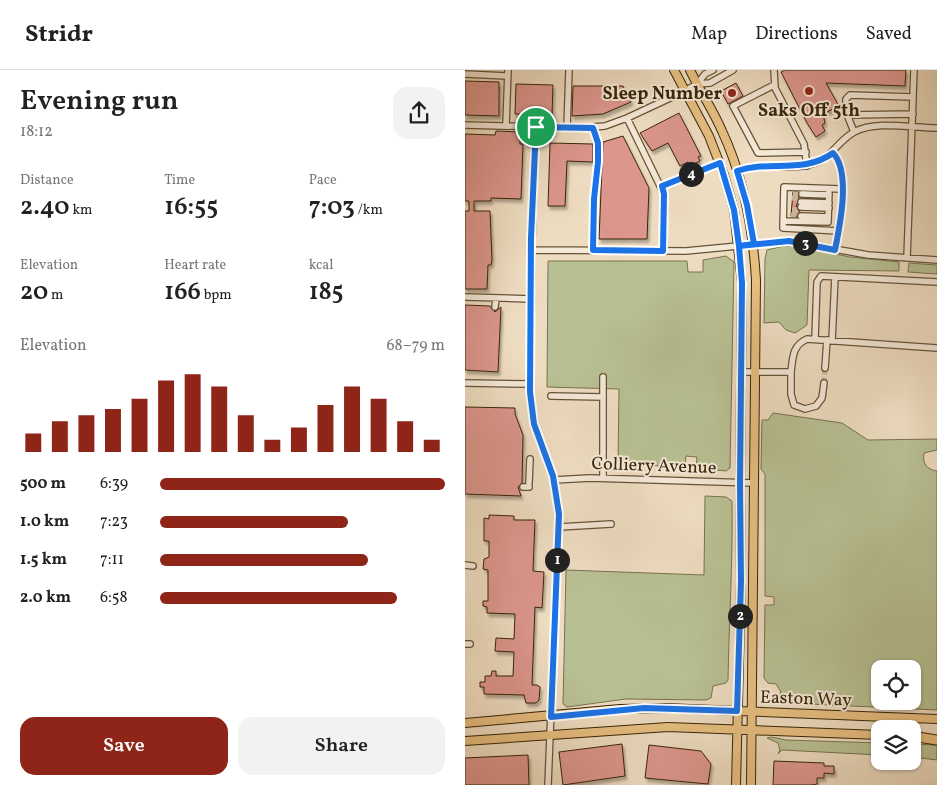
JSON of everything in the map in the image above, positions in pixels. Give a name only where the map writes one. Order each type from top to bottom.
[{"type":"highway","points":[[921,737],[937,738]]},
{"type":"main road","points":[[674,70],[709,136],[720,163],[734,210],[739,246],[742,283],[741,581],[736,785]]},
{"type":"main road","points":[[690,70],[722,130],[747,205],[754,244],[757,280],[751,785]]},
{"type":"main road","name":"Easton Way","points":[[465,723],[644,708],[937,719]]},
{"type":"main road","name":"Easton Way","points":[[465,741],[668,727],[871,735]]},
{"type":"street","points":[[567,128],[569,70]]},
{"type":"street","points":[[465,125],[593,128],[627,118],[685,91],[697,84],[705,74],[713,70]]},
{"type":"street","points":[[697,84],[709,83],[733,70]]},
{"type":"street","points":[[774,70],[774,85],[802,139],[806,152],[807,166]]},
{"type":"street","points":[[907,258],[914,70]]},
{"type":"street","points":[[465,74],[507,73],[506,126]]},
{"type":"street","points":[[774,85],[733,106],[758,153],[806,152]]},
{"type":"street","points":[[855,132],[848,115],[846,103],[850,95],[913,97]]},
{"type":"street","points":[[848,115],[913,114]]},
{"type":"street","points":[[627,118],[662,186],[664,194],[663,251]]},
{"type":"street","points":[[536,127],[531,250],[531,404],[536,430],[554,480],[559,527],[548,785]]},
{"type":"street","points":[[737,171],[757,165],[807,166],[822,161],[833,153],[842,141],[855,132],[869,127],[937,128]]},
{"type":"street","points":[[593,128],[598,143],[593,250]]},
{"type":"street","points":[[833,153],[841,166],[839,231],[835,250]]},
{"type":"street","points":[[662,186],[720,163]]},
{"type":"street","points":[[829,204],[784,187],[783,228],[839,231]]},
{"type":"street","points":[[784,206],[828,222],[829,204],[841,189]]},
{"type":"street","points":[[784,206],[792,204]]},
{"type":"street","points":[[784,206],[792,204]]},
{"type":"street","points":[[784,206],[792,204]]},
{"type":"street","points":[[801,205],[829,204]]},
{"type":"street","points":[[801,205],[829,204]]},
{"type":"street","points":[[801,205],[829,204]]},
{"type":"street","points":[[531,250],[663,251],[789,241],[835,250],[937,260]]},
{"type":"street","points":[[815,340],[817,282],[821,276],[937,282]]},
{"type":"street","points":[[825,368],[835,277]]},
{"type":"street","points":[[465,297],[531,299]]},
{"type":"street","points":[[495,306],[496,298]]},
{"type":"street","points":[[824,383],[822,398],[816,406],[805,409],[794,404],[791,394],[791,372],[794,350],[798,343],[807,339],[937,348]]},
{"type":"street","points":[[741,372],[791,372]]},
{"type":"street","points":[[603,377],[603,478]]},
{"type":"street","points":[[465,382],[530,384]]},
{"type":"street","points":[[551,396],[603,397]]},
{"type":"street","points":[[527,486],[530,460]]},
{"type":"street","name":"Colliery Avenue","points":[[554,480],[603,478],[754,483]]},
{"type":"street","points":[[559,527],[611,524]]},
{"type":"street","points":[[465,565],[473,566]]},
{"type":"green space","points":[[784,246],[796,246],[850,257],[899,262],[899,271],[809,270],[807,325],[795,333],[786,330],[779,322],[764,323],[765,259],[767,250]]},
{"type":"green space","points":[[726,256],[734,262],[730,468],[726,471],[696,468],[697,457],[686,456],[685,467],[618,464],[619,389],[547,387],[548,261],[687,261],[688,272],[703,272],[703,260]]},
{"type":"green space","points":[[909,263],[937,265],[937,274],[908,272]]},
{"type":"green space","points":[[773,413],[842,423],[868,440],[937,439],[937,450],[924,453],[924,457],[928,468],[937,471],[937,710],[921,709],[921,660],[871,660],[871,707],[767,702],[777,699],[781,692],[776,684],[768,683],[764,678],[765,605],[774,605],[774,597],[765,596],[765,474],[761,469],[762,420],[768,420]]},
{"type":"green space","points":[[705,496],[726,497],[732,501],[728,680],[726,683],[713,686],[711,698],[706,700],[626,699],[567,707],[563,704],[566,570],[704,575]]},
{"type":"green space","points":[[767,738],[871,743],[871,755],[782,750],[778,754],[780,750],[778,743]]},
{"type":"green space","points":[[921,744],[937,745],[937,760],[921,758]]},
{"type":"building","points":[[785,70],[906,70],[905,86],[826,83],[839,106],[823,114],[825,123],[822,125],[825,131],[816,137],[781,72]]},
{"type":"building","points":[[465,81],[499,82],[499,116],[465,115]]},
{"type":"building","name":"Sleep Number","points":[[736,83],[743,96],[728,104],[721,91]]},
{"type":"building","points":[[516,84],[553,85],[552,115],[515,114]]},
{"type":"building","points":[[573,86],[623,86],[631,102],[603,114],[572,116]]},
{"type":"building","points":[[679,113],[701,156],[698,157],[700,161],[690,166],[688,162],[680,166],[668,143],[652,151],[640,133]]},
{"type":"building","points":[[496,131],[520,132],[520,144],[523,144],[521,199],[491,198],[491,201],[474,201],[474,211],[490,211],[492,260],[491,265],[488,265],[487,289],[465,289],[465,211],[469,211],[469,201],[465,201],[465,134],[495,135]]},
{"type":"building","points":[[623,136],[649,188],[647,239],[599,239],[603,142]]},
{"type":"building","points":[[550,143],[593,144],[593,162],[567,161],[565,206],[548,206]]},
{"type":"building","points":[[793,192],[798,192],[799,198],[796,207],[800,212],[796,217],[791,216]]},
{"type":"building","points":[[465,305],[490,306],[495,312],[501,307],[498,372],[465,370]]},
{"type":"building","points":[[465,407],[515,408],[515,414],[523,435],[522,483],[518,487],[521,496],[465,494]]},
{"type":"building","points":[[489,515],[514,516],[514,520],[535,520],[533,571],[544,572],[542,608],[535,607],[532,685],[540,687],[539,700],[536,703],[526,703],[524,695],[484,694],[484,687],[480,687],[480,682],[485,682],[485,676],[491,676],[492,671],[496,671],[496,676],[513,676],[514,652],[495,651],[496,638],[514,639],[515,614],[487,613],[487,607],[483,606],[483,601],[488,601],[488,570],[483,569],[484,559],[489,557],[489,541],[484,541],[484,518],[489,519]]},
{"type":"building","points":[[622,744],[625,776],[563,785],[559,752]]},
{"type":"building","points":[[649,745],[701,751],[711,764],[708,784],[645,778]]},
{"type":"building","points":[[528,755],[529,785],[465,785],[465,758]]},
{"type":"building","points":[[774,761],[824,763],[824,766],[834,766],[834,774],[824,773],[824,778],[817,778],[817,784],[812,785],[773,785]]},
{"type":"tunnel","points":[[793,194],[802,194]]},
{"type":"tunnel","points":[[792,198],[802,198]]},
{"type":"tunnel","points":[[792,210],[801,210]]},
{"type":"tunnel","points":[[791,215],[801,216]]},
{"type":"tunnel","points":[[824,383],[825,368]]},
{"type":"place","name":"Saks Off 5th","points":[[809,91]]},
{"type":"place","name":"Sleep Number","points":[[732,93]]},
{"type":"route","points":[[536,127],[531,238],[531,410],[538,437],[553,476],[559,514],[551,717],[644,708],[737,711],[741,581],[742,283],[739,246],[789,241],[803,242],[835,250],[840,227],[841,166],[833,153],[822,161],[807,166],[757,165],[737,171],[747,205],[754,244],[739,246],[734,210],[720,163],[662,186],[664,194],[663,251],[593,250],[594,199],[598,162],[598,143],[593,128],[536,127]]}]
